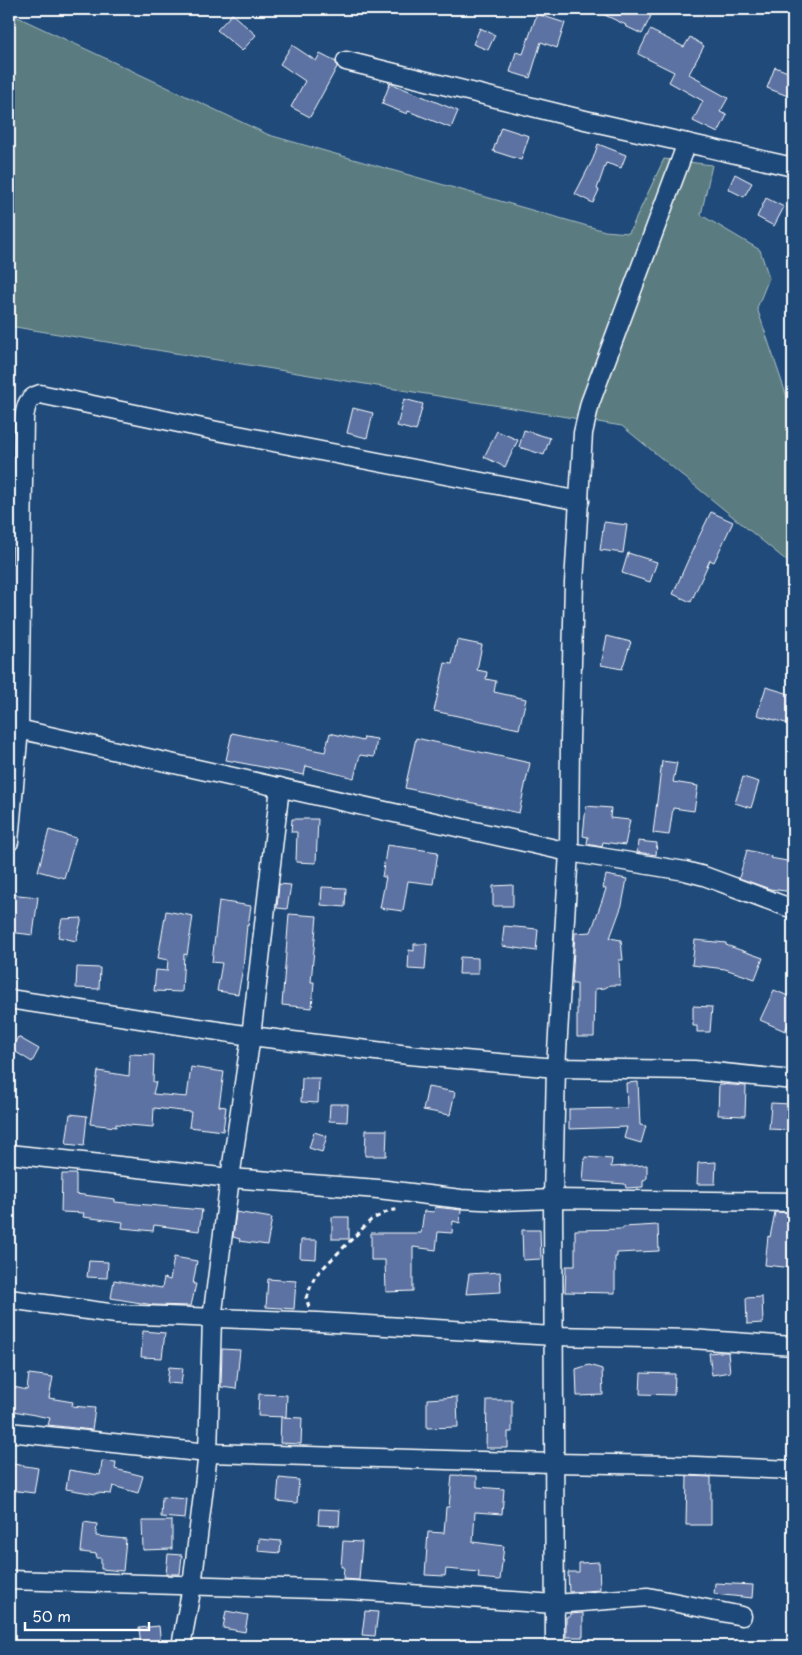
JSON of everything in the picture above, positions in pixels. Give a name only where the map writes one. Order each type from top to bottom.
[{"type":"street","points":[[346,61],[584,120],[793,167]]},
{"type":"street","points":[[554,1646],[553,1199],[556,1068],[569,852],[574,583],[584,433],[590,403],[687,143]]},
{"type":"street","points":[[9,842],[24,418],[28,400],[34,396],[40,394],[217,431],[580,501]]},
{"type":"street","points":[[14,728],[385,810],[446,826],[569,852],[685,871],[704,876],[793,909]]},
{"type":"street","points":[[181,1646],[192,1586],[208,1453],[212,1319],[251,1036],[280,787]]},
{"type":"street","points":[[9,999],[251,1036],[409,1055],[556,1068],[694,1070],[793,1080]]},
{"type":"street","points":[[9,1154],[230,1178],[378,1189],[501,1201],[553,1199],[793,1202]]},
{"type":"street","points":[[9,1299],[116,1314],[314,1322],[554,1336],[691,1339],[793,1346]]},
{"type":"street","points":[[9,1432],[208,1453],[793,1470]]},
{"type":"street","points":[[9,1580],[351,1590],[555,1604],[648,1597],[742,1616]]},
{"type":"path","points":[[314,1322],[306,1298],[315,1276],[372,1220],[416,1202],[419,1194]]},
{"type":"green space","points":[[9,13],[269,135],[605,231],[629,233],[664,159],[712,165],[701,215],[760,250],[769,278],[757,308],[788,400],[793,404],[793,566],[622,426],[9,326]]},
{"type":"building","points":[[592,9],[638,9],[651,16],[642,34]]},
{"type":"building","points":[[232,14],[256,35],[242,51],[217,30]]},
{"type":"building","points":[[537,14],[565,23],[557,48],[541,42],[530,78],[510,72],[516,52],[523,54]]},
{"type":"building","points":[[480,28],[495,35],[488,50],[473,44]]},
{"type":"building","points":[[650,30],[684,47],[690,37],[704,46],[689,74],[728,98],[720,112],[727,115],[718,133],[693,121],[703,101],[669,82],[674,72],[638,54]]},
{"type":"building","points":[[292,45],[316,61],[320,54],[336,62],[337,67],[310,117],[291,107],[305,81],[280,64]]},
{"type":"building","points":[[775,67],[793,74],[793,98],[767,88]]},
{"type":"building","points":[[390,83],[458,111],[451,128],[408,111],[407,114],[382,104]]},
{"type":"building","points":[[501,127],[529,136],[521,160],[493,151]]},
{"type":"building","points":[[598,144],[626,155],[621,168],[606,163],[597,189],[599,190],[593,203],[575,194],[593,159]]},
{"type":"building","points":[[735,174],[752,183],[744,197],[728,189]]},
{"type":"building","points":[[766,198],[784,207],[774,226],[757,217]]},
{"type":"building","points":[[404,399],[423,404],[416,431],[397,426]]},
{"type":"building","points":[[353,408],[373,413],[367,438],[347,433]]},
{"type":"building","points":[[524,430],[550,438],[544,455],[519,447]]},
{"type":"building","points":[[497,431],[518,440],[505,467],[484,457]]},
{"type":"building","points":[[711,512],[733,522],[714,562],[710,560],[691,602],[673,594]]},
{"type":"building","points":[[604,522],[627,525],[623,553],[600,550]]},
{"type":"building","points":[[628,553],[657,562],[650,582],[622,573]]},
{"type":"building","points":[[607,636],[631,642],[622,669],[601,665]]},
{"type":"building","points":[[457,640],[482,645],[477,670],[487,672],[486,679],[496,681],[494,692],[526,699],[519,729],[434,711],[445,663],[452,664]]},
{"type":"building","points":[[766,687],[793,695],[793,725],[757,715]]},
{"type":"building","points":[[232,733],[325,752],[330,733],[363,741],[364,737],[377,739],[374,757],[360,755],[354,778],[306,766],[304,775],[226,760]]},
{"type":"building","points":[[416,738],[530,763],[519,813],[405,788]]},
{"type":"building","points":[[662,761],[677,763],[673,782],[698,786],[694,811],[673,808],[669,835],[653,833]]},
{"type":"building","points":[[743,777],[759,782],[751,808],[735,803]]},
{"type":"building","points":[[586,806],[611,808],[610,818],[630,820],[625,845],[603,842],[602,847],[587,844],[588,837],[583,836]]},
{"type":"building","points":[[292,819],[318,819],[316,863],[296,862],[297,832],[291,832]]},
{"type":"building","points":[[49,830],[76,838],[64,878],[38,871]]},
{"type":"building","points":[[638,841],[657,843],[656,855],[637,852]]},
{"type":"building","points":[[387,845],[438,852],[433,884],[408,881],[403,911],[380,908],[386,877],[382,877]]},
{"type":"building","points":[[747,850],[771,856],[770,858],[793,862],[793,892],[770,889],[739,878]]},
{"type":"building","points":[[606,875],[627,879],[622,905],[610,938],[621,940],[623,960],[619,960],[620,985],[610,985],[605,988],[595,989],[594,1037],[577,1037],[577,984],[572,984],[575,933],[591,932],[606,889],[603,888]]},
{"type":"building","points":[[279,884],[291,885],[287,909],[277,908]]},
{"type":"building","points":[[513,885],[513,906],[493,906],[493,886]]},
{"type":"building","points":[[322,887],[346,888],[345,907],[321,905]]},
{"type":"building","points":[[9,894],[38,897],[33,935],[9,932]]},
{"type":"building","points":[[219,901],[251,906],[238,994],[217,991],[222,963],[212,962]]},
{"type":"building","points":[[166,911],[193,916],[187,955],[184,954],[182,992],[154,991],[156,970],[167,971],[168,960],[158,958]]},
{"type":"building","points":[[289,914],[317,916],[311,982],[314,982],[312,1008],[282,1005]]},
{"type":"building","points":[[82,918],[76,941],[58,937],[62,919]]},
{"type":"building","points":[[504,926],[538,929],[536,951],[502,946]]},
{"type":"building","points":[[695,940],[726,943],[726,945],[763,958],[755,979],[725,969],[692,965]]},
{"type":"building","points":[[414,944],[427,944],[425,970],[408,969],[409,950],[414,951]]},
{"type":"building","points":[[460,957],[478,958],[478,974],[459,974]]},
{"type":"building","points":[[77,967],[100,968],[99,989],[76,988]]},
{"type":"building","points":[[774,990],[793,998],[793,1015],[785,1031],[760,1020]]},
{"type":"building","points":[[693,1006],[712,1007],[710,1032],[697,1032],[697,1026],[693,1026]]},
{"type":"building","points":[[18,1037],[39,1049],[32,1062],[11,1049]]},
{"type":"building","points":[[130,1054],[154,1055],[153,1082],[156,1082],[153,1094],[187,1097],[191,1067],[224,1072],[219,1106],[226,1107],[223,1131],[189,1127],[191,1112],[154,1108],[153,1127],[116,1124],[116,1127],[90,1124],[98,1071],[129,1076]]},
{"type":"building","points":[[302,1078],[319,1078],[318,1103],[301,1102]]},
{"type":"building","points":[[638,1082],[640,1125],[646,1126],[641,1143],[624,1138],[627,1127],[569,1129],[569,1109],[627,1108],[626,1083]]},
{"type":"building","points":[[719,1084],[746,1086],[745,1116],[718,1115]]},
{"type":"building","points":[[428,1087],[455,1092],[450,1115],[423,1110]]},
{"type":"building","points":[[771,1103],[790,1104],[789,1130],[769,1129]]},
{"type":"building","points":[[330,1104],[348,1104],[347,1122],[329,1121]]},
{"type":"building","points":[[70,1114],[87,1116],[84,1146],[66,1144]]},
{"type":"building","points":[[366,1130],[387,1130],[386,1156],[365,1156]]},
{"type":"building","points":[[314,1132],[327,1136],[322,1152],[309,1148]]},
{"type":"building","points":[[585,1157],[612,1159],[611,1167],[647,1165],[647,1178],[643,1181],[643,1187],[626,1188],[625,1184],[583,1181]]},
{"type":"building","points":[[716,1162],[715,1184],[697,1184],[698,1163]]},
{"type":"building","points":[[62,1174],[76,1174],[76,1194],[115,1199],[115,1202],[202,1210],[199,1231],[154,1225],[153,1231],[122,1228],[123,1222],[83,1217],[84,1213],[61,1212]]},
{"type":"building","points":[[435,1207],[461,1210],[460,1223],[453,1221],[452,1233],[438,1232],[436,1250],[413,1247],[413,1291],[386,1292],[385,1260],[371,1260],[371,1233],[421,1233],[424,1211],[434,1212]]},
{"type":"building","points":[[236,1212],[272,1218],[267,1245],[239,1241],[240,1239],[233,1237]]},
{"type":"building","points":[[775,1212],[793,1213],[793,1268],[765,1265],[768,1236],[770,1237]]},
{"type":"building","points":[[332,1217],[349,1217],[349,1239],[332,1239]]},
{"type":"building","points":[[658,1225],[659,1251],[617,1253],[617,1257],[615,1257],[615,1293],[565,1292],[566,1266],[575,1266],[575,1230],[623,1229],[623,1227]]},
{"type":"building","points":[[522,1230],[540,1230],[541,1259],[523,1260]]},
{"type":"building","points":[[301,1240],[317,1240],[316,1259],[300,1258]]},
{"type":"building","points":[[174,1257],[197,1261],[193,1284],[196,1284],[191,1306],[153,1305],[111,1298],[114,1280],[162,1288],[164,1278],[170,1280]]},
{"type":"building","points":[[89,1261],[108,1262],[107,1278],[87,1277]]},
{"type":"building","points":[[500,1272],[501,1292],[466,1294],[469,1274]]},
{"type":"building","points":[[268,1279],[296,1281],[294,1309],[266,1307]]},
{"type":"building","points":[[762,1297],[763,1323],[747,1324],[746,1298]]},
{"type":"building","points":[[143,1331],[165,1333],[162,1358],[141,1357]]},
{"type":"building","points":[[222,1349],[240,1350],[236,1389],[221,1387]]},
{"type":"building","points":[[728,1352],[730,1372],[712,1375],[709,1353]]},
{"type":"building","points":[[589,1365],[602,1369],[603,1395],[577,1396],[576,1369]]},
{"type":"building","points":[[169,1367],[183,1368],[181,1384],[167,1383]]},
{"type":"building","points":[[641,1373],[675,1374],[674,1395],[640,1394]]},
{"type":"building","points":[[29,1374],[53,1377],[49,1398],[73,1402],[72,1406],[95,1408],[92,1430],[48,1425],[50,1418],[9,1410],[9,1386],[27,1390]]},
{"type":"building","points":[[259,1394],[287,1395],[286,1417],[258,1416]]},
{"type":"building","points":[[457,1397],[458,1427],[427,1428],[427,1399]]},
{"type":"building","points":[[487,1400],[512,1400],[512,1432],[508,1432],[508,1448],[486,1448]]},
{"type":"building","points":[[281,1417],[302,1418],[301,1444],[280,1443]]},
{"type":"building","points":[[102,1461],[116,1462],[115,1469],[143,1476],[138,1493],[113,1486],[111,1494],[96,1494],[66,1489],[69,1470],[100,1475]]},
{"type":"building","points":[[13,1464],[38,1468],[34,1493],[10,1490]]},
{"type":"building","points":[[452,1475],[477,1476],[477,1487],[504,1489],[502,1514],[475,1512],[473,1542],[504,1546],[500,1580],[478,1578],[479,1572],[446,1569],[445,1576],[425,1575],[428,1532],[444,1533],[446,1507],[449,1507]]},
{"type":"building","points":[[687,1476],[711,1477],[711,1525],[686,1525]]},
{"type":"building","points":[[279,1478],[299,1480],[297,1503],[277,1501]]},
{"type":"building","points":[[162,1497],[187,1499],[185,1519],[161,1517]]},
{"type":"building","points":[[319,1509],[340,1510],[339,1526],[318,1525]]},
{"type":"building","points":[[142,1521],[172,1521],[172,1549],[143,1550]]},
{"type":"building","points":[[84,1522],[97,1524],[96,1536],[126,1539],[123,1571],[101,1569],[101,1558],[96,1558],[97,1554],[81,1552]]},
{"type":"building","points":[[259,1539],[281,1541],[280,1553],[258,1551]]},
{"type":"building","points":[[343,1541],[362,1542],[359,1580],[343,1579],[344,1567],[341,1567]]},
{"type":"building","points":[[168,1554],[182,1555],[180,1574],[166,1574]]},
{"type":"building","points":[[599,1562],[600,1590],[569,1592],[568,1572],[579,1572],[579,1563]]},
{"type":"building","points":[[715,1583],[753,1585],[752,1598],[714,1594]]},
{"type":"building","points":[[226,1611],[248,1615],[245,1632],[223,1628]]},
{"type":"building","points":[[365,1611],[378,1612],[375,1636],[362,1635]]},
{"type":"building","points":[[583,1613],[583,1637],[566,1637],[566,1617],[570,1617],[570,1614]]},
{"type":"building","points":[[159,1626],[161,1645],[141,1646],[139,1628]]}]
